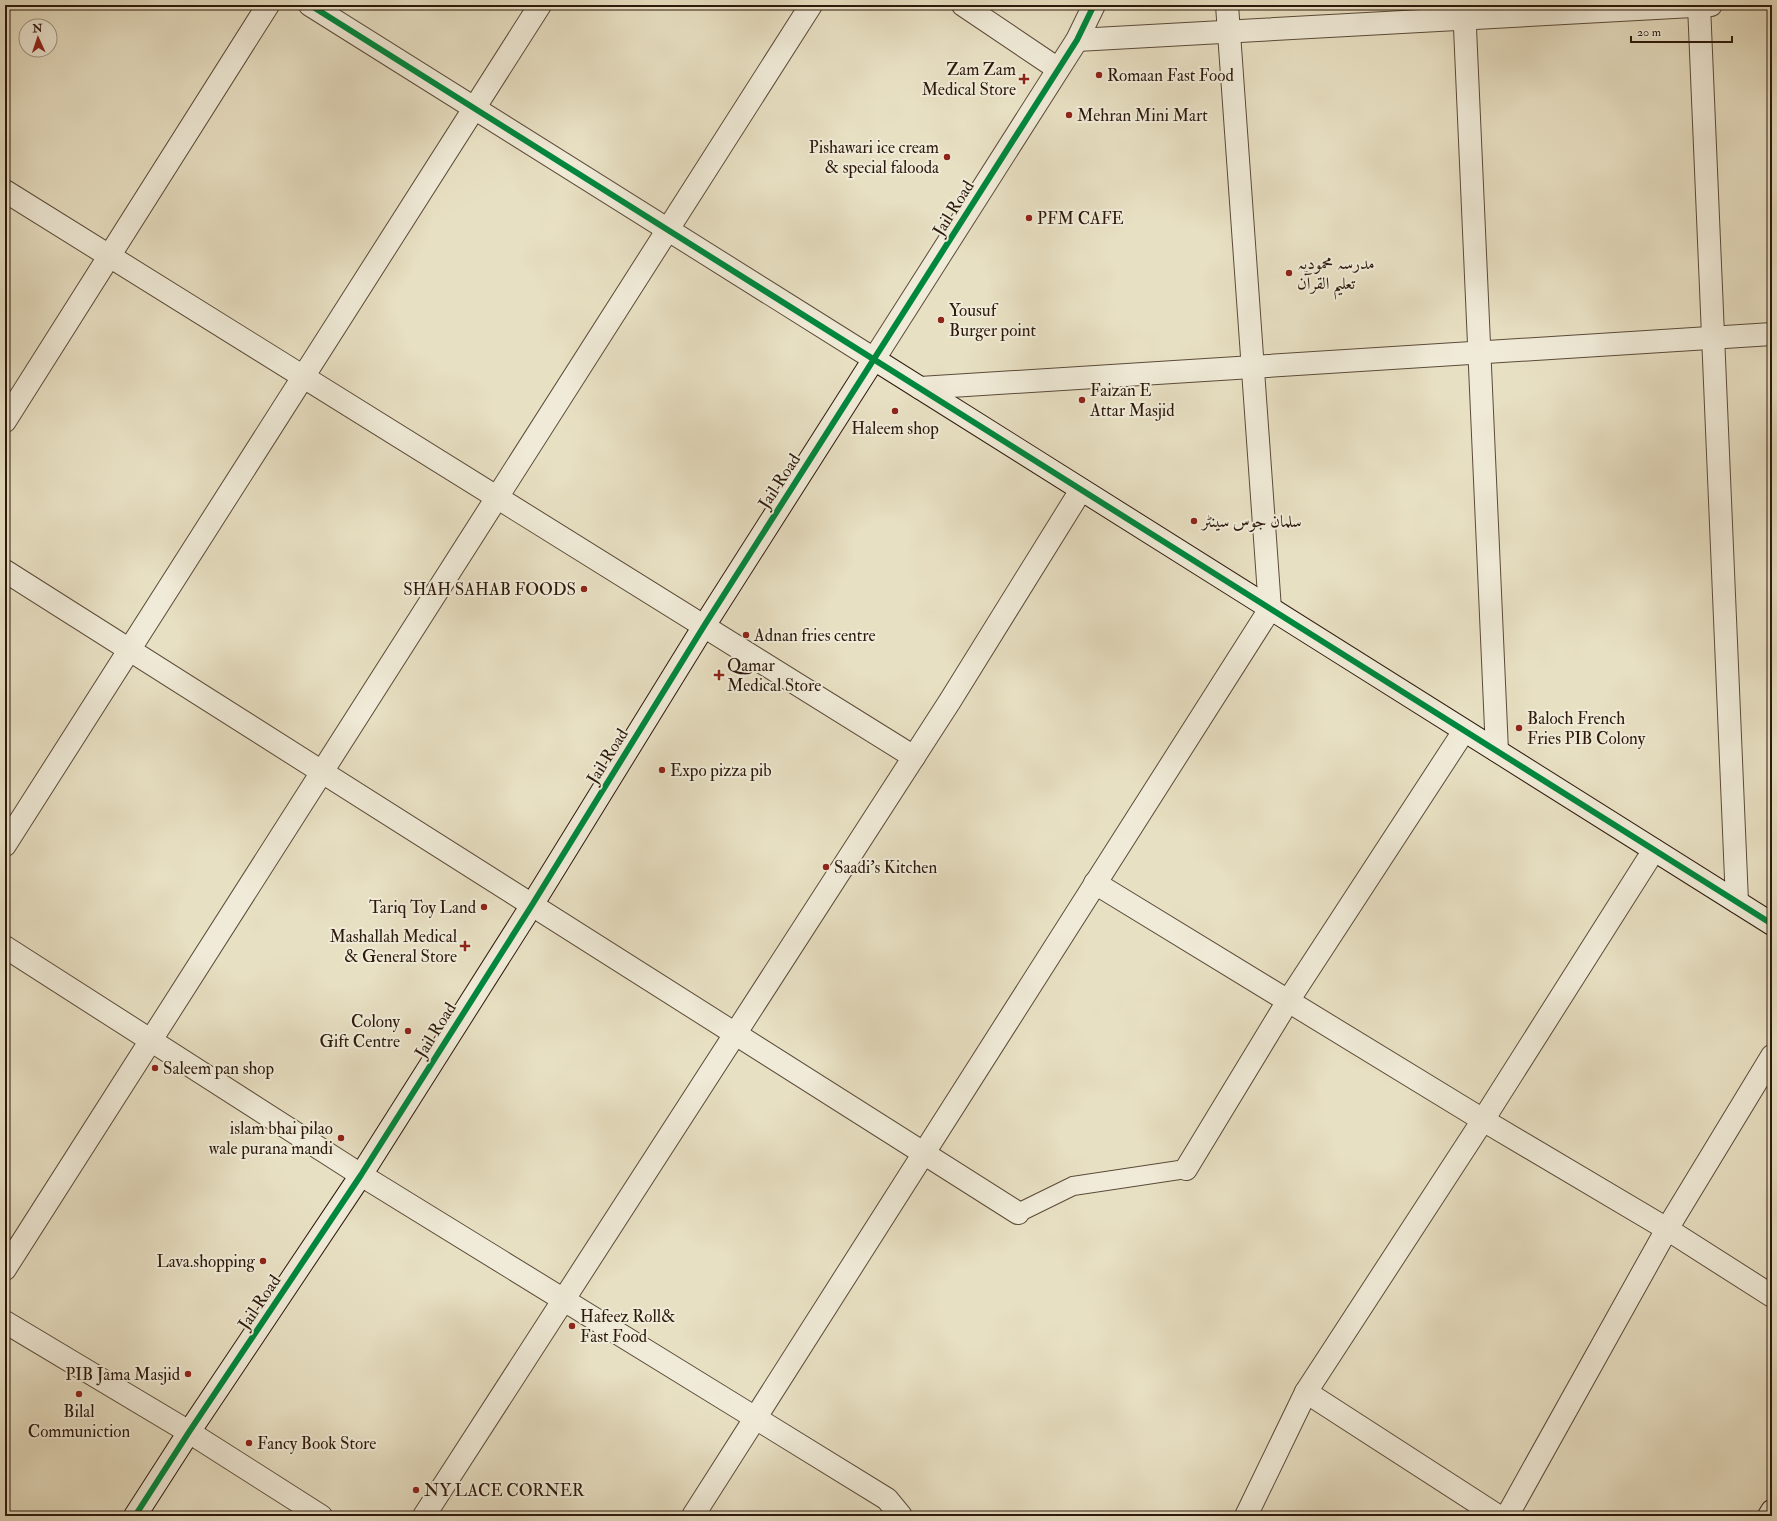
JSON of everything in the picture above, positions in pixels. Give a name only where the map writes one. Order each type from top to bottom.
[{"type":"street","points":[[5,421],[268,5]]},
{"type":"street","points":[[310,5],[1772,924]]},
{"type":"street","points":[[5,845],[540,5]]},
{"type":"street","points":[[5,1269],[811,5]]},
{"type":"street","points":[[963,5],[1058,69]]},
{"type":"street","name":"Jail Road","points":[[135,1516],[360,1175],[532,905],[704,626],[1077,40],[1094,5]]},
{"type":"street","points":[[694,1516],[1270,608],[1227,5]]},
{"type":"street","points":[[1077,40],[1229,32],[1464,12],[1703,5],[1713,337],[1737,902]]},
{"type":"street","points":[[1464,12],[1497,751]]},
{"type":"street","points":[[5,191],[914,757]]},
{"type":"street","points":[[920,388],[1772,334]]},
{"type":"street","points":[[424,1516],[914,757],[1081,490]]},
{"type":"street","points":[[5,571],[1018,1213]]},
{"type":"street","points":[[1186,1169],[1288,1001],[1464,730]]},
{"type":"street","points":[[1246,1516],[1306,1392],[1483,1120],[1654,850]]},
{"type":"street","points":[[1095,883],[1483,1120],[1667,1229],[1772,1296]]},
{"type":"street","points":[[5,947],[360,1175],[887,1499],[901,1516]]},
{"type":"street","points":[[1507,1516],[1667,1229],[1772,1056]]},
{"type":"street","points":[[5,1322],[189,1432],[321,1516]]},
{"type":"street","points":[[1306,1392],[1498,1516]]},
{"type":"street","points":[[1769,1516],[1772,1511]]},
{"type":"lane","points":[[1018,1213],[1073,1186],[1186,1169]]},
{"type":"cycle path","points":[[310,5],[1772,924]]},
{"type":"cycle path","points":[[135,1516],[189,1432],[361,1175],[532,905],[704,626],[1077,40],[1094,5]]},
{"type":"place","name":"Romaan Fast Food","points":[[1099,75]]},
{"type":"place","name":"Zam Zam Medical Store","points":[[1024,79]]},
{"type":"place","name":"Mehran Mini Mart","points":[[1069,115]]},
{"type":"place","name":"Pishawari ice cream & special falooda","points":[[947,157]]},
{"type":"place","name":"PFM CAFE","points":[[1029,218]]},
{"type":"place","name":"مدرسہ محمودیہ تعلیم القرآن","points":[[1289,273]]},
{"type":"place","name":"Yousuf Burger point","points":[[941,320]]},
{"type":"place","name":"Faizan E Attar Masjid","points":[[1082,400]]},
{"type":"place","name":"Haleem shop","points":[[895,411]]},
{"type":"place","name":"سلمان جوس سینٹر","points":[[1194,521]]},
{"type":"place","name":"SHAH SAHAB FOODS","points":[[584,589]]},
{"type":"place","name":"Adnan fries centre","points":[[746,635]]},
{"type":"place","name":"Qamar Medical Store","points":[[719,675]]},
{"type":"place","name":"Baloch French Fries PIB Colony","points":[[1519,728]]},
{"type":"place","name":"Expo pizza pib","points":[[662,770]]},
{"type":"place","name":"Saadi's Kitchen","points":[[826,867]]},
{"type":"place","name":"Tariq Toy Land","points":[[484,907]]},
{"type":"place","name":"Mashallah Medical & General Store","points":[[465,946]]},
{"type":"place","name":"Colony Gift Centre","points":[[408,1031]]},
{"type":"place","name":"Saleem pan shop","points":[[155,1068]]},
{"type":"place","name":"islam bhai pilao wale purana mandi","points":[[341,1138]]},
{"type":"place","name":"Lava.shopping","points":[[263,1261]]},
{"type":"place","name":"Hafeez Roll& Fast Food","points":[[572,1326]]},
{"type":"place","name":"PIB Jama Masjid","points":[[188,1374]]},
{"type":"place","name":"Bilal Communiction","points":[[79,1394]]},
{"type":"place","name":"Fancy Book Store","points":[[249,1443]]},
{"type":"place","name":"NY LACE CORNER","points":[[416,1490]]}]
